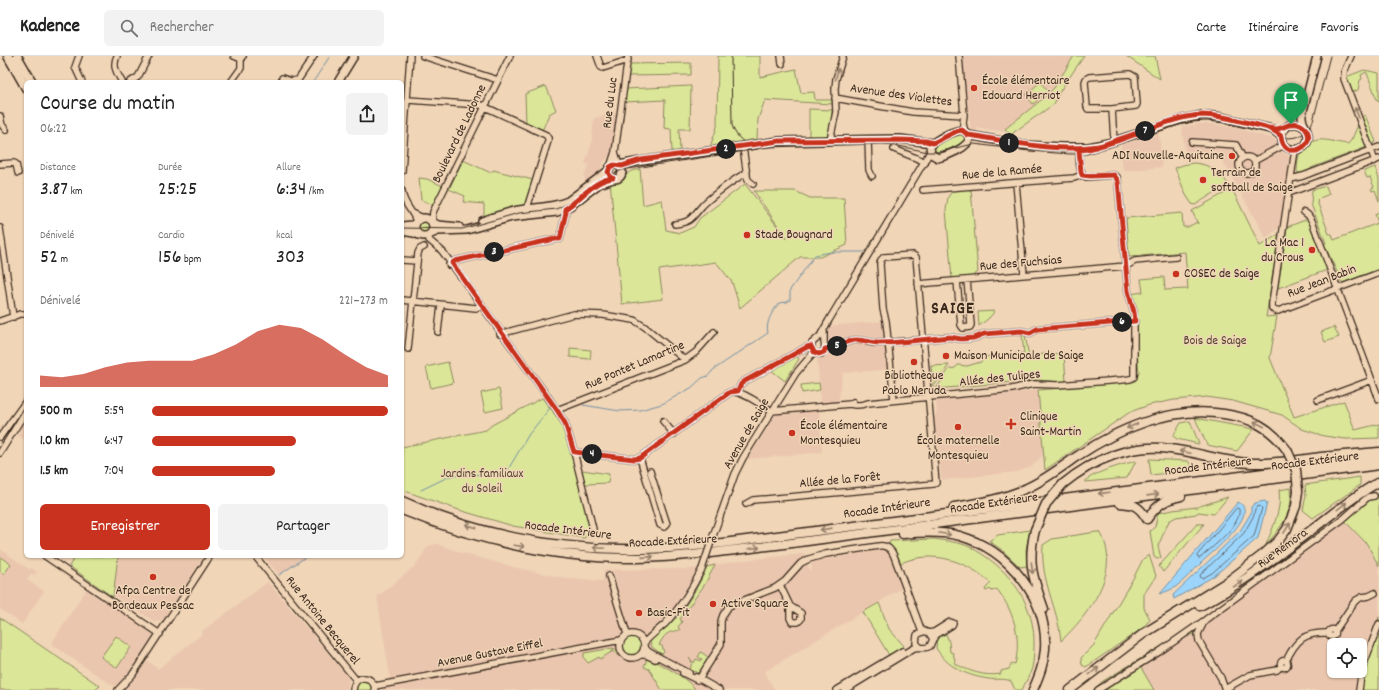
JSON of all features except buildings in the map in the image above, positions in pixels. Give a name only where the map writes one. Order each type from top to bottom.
[{"type":"highway","points":[[8,56],[24,84]]},
{"type":"highway","points":[[18,56],[31,80]]},
{"type":"highway","points":[[920,517],[932,511],[997,499],[1023,490],[1042,480],[1110,437],[1140,423],[1165,416],[1203,412],[1222,414],[1243,418],[1265,427],[1276,437],[1287,450],[1296,470],[1298,491],[1296,506],[1291,522],[1283,535],[1268,550],[1227,582],[1143,634],[1070,690]]},
{"type":"highway","points":[[1037,690],[1046,670],[1049,657],[1050,633],[1046,615],[1034,583],[1031,549],[1040,514],[1046,504],[1063,484],[1077,473],[1099,461],[1125,452],[1146,448],[1170,449],[1251,463],[1280,462],[1379,452]]},
{"type":"highway","name":"Rocade Intérieure","points":[[404,502],[443,517],[511,536],[551,544],[619,549],[672,548],[716,544],[1379,458]]},
{"type":"highway","name":"Rocade Extérieure","points":[[404,511],[438,524],[506,544],[567,554],[638,558],[717,552],[1379,466]]},
{"type":"highway","points":[[1067,507],[1130,504],[1138,507],[1147,519],[1154,509],[1163,502],[1174,497],[1223,490],[1268,480]]},
{"type":"highway","points":[[1119,652],[1235,587],[1351,499],[1379,482]]},
{"type":"highway","points":[[878,532],[899,535],[929,532],[959,536],[980,543],[999,555],[1018,573],[1028,587],[1037,605],[1044,627],[1044,660],[1033,690]]},
{"type":"main road","points":[[339,80],[354,56]]},
{"type":"main road","points":[[1281,136],[1284,128],[1296,121],[1300,115],[1316,56]]},
{"type":"main road","points":[[1272,129],[1281,136],[1284,145],[1289,149],[1295,150],[1303,148],[1308,141],[1308,134],[1302,120],[1302,114],[1316,56]]},
{"type":"main road","points":[[931,147],[965,135],[974,139],[982,138],[1016,144],[1094,149],[1174,121],[1203,115],[1222,117],[1272,129],[1298,124],[1305,128]]},
{"type":"main road","points":[[404,226],[412,225],[423,218],[428,219],[438,225],[462,227],[511,212],[562,204],[568,201],[614,165],[779,141],[921,141],[931,147],[934,157],[938,158],[965,146],[965,135]]},
{"type":"main road","points":[[404,231],[426,237],[438,231],[467,230],[512,217],[547,213],[565,209],[592,188],[606,180],[619,178],[627,169],[646,160]]},
{"type":"main road","points":[[619,165],[623,172]]},
{"type":"main road","points":[[609,168],[609,175],[613,178]]},
{"type":"main road","points":[[431,234],[434,228],[432,222]]},
{"type":"main road","points":[[416,223],[415,229],[417,234],[420,236]]},
{"type":"street","points":[[79,56],[75,67],[81,80]]},
{"type":"street","points":[[117,56],[114,63],[115,69],[121,80]]},
{"type":"street","points":[[133,80],[138,77],[149,56]]},
{"type":"street","points":[[232,80],[241,68],[242,57],[239,58],[234,56]]},
{"type":"street","points":[[298,80],[314,56]]},
{"type":"street","points":[[404,147],[410,56]]},
{"type":"street","points":[[423,56],[498,80]]},
{"type":"street","name":"Boulevard de Ladonne","points":[[432,222],[432,216],[510,56]]},
{"type":"street","points":[[597,56],[601,67],[603,68],[628,58]]},
{"type":"street","points":[[781,56],[782,64]]},
{"type":"street","points":[[830,140],[835,120],[836,78],[843,56]]},
{"type":"street","points":[[959,56],[965,135]]},
{"type":"street","points":[[1295,150],[1289,193],[1377,160],[1371,150],[1344,79],[1344,72],[1351,56]]},
{"type":"street","name":"Rue du Luc","points":[[609,168],[615,152],[628,58]]},
{"type":"street","points":[[1133,75],[1135,77],[1136,105],[1134,107],[1112,109],[1088,110],[1085,82],[1088,77],[1133,75]]},
{"type":"street","points":[[282,78],[288,80]]},
{"type":"street","name":"Avenue des Violettes","points":[[835,98],[913,112],[964,115]]},
{"type":"street","points":[[404,104],[408,100],[486,106],[543,134],[548,138],[528,209]]},
{"type":"street","points":[[1111,142],[1112,109]]},
{"type":"street","points":[[0,116],[2,125],[6,130]]},
{"type":"street","points":[[868,140],[869,170],[872,176]]},
{"type":"street","points":[[1192,142],[1236,145],[1243,158]]},
{"type":"street","points":[[1254,161],[1284,145]]},
{"type":"street","points":[[743,147],[746,173],[748,180],[753,184]]},
{"type":"street","name":"Avenue de Saige","points":[[644,645],[652,634],[665,624],[685,600],[702,568],[738,467],[812,349],[814,342],[818,340],[925,163],[931,147]]},
{"type":"street","points":[[1291,179],[1304,176],[1379,147]]},
{"type":"street","points":[[894,149],[925,163],[938,158]]},
{"type":"street","points":[[1079,149],[1082,175]]},
{"type":"street","name":"Rue du Luc","points":[[615,152],[619,165]]},
{"type":"street","points":[[1248,157],[1254,161],[1255,166],[1253,171],[1246,174],[1241,171],[1239,166],[1243,158],[1248,157]]},
{"type":"street","points":[[0,164],[14,163],[16,164],[18,173]]},
{"type":"street","points":[[675,224],[687,222],[693,218],[702,206],[746,173]]},
{"type":"street","name":"Rue de la Ramée","points":[[923,190],[1074,178],[1082,175],[1114,175],[1119,182],[1126,266]]},
{"type":"street","points":[[1016,183],[1024,274]]},
{"type":"street","name":"Rue Jean Babin","points":[[1289,193],[1272,303],[1274,309],[1278,311],[1379,273]]},
{"type":"street","points":[[404,198],[406,205],[416,219],[416,223]]},
{"type":"street","points":[[450,264],[455,261],[560,239],[566,212],[565,209]]},
{"type":"street","points":[[411,212],[423,218]]},
{"type":"street","points":[[1304,212],[1312,221],[1379,399]]},
{"type":"street","points":[[0,228],[13,317]]},
{"type":"street","points":[[431,234],[429,239],[433,245],[450,264],[565,423],[574,452],[593,529]]},
{"type":"street","points":[[420,236],[425,245]]},
{"type":"street","points":[[408,349],[418,251],[425,245],[433,245]]},
{"type":"street","points":[[894,400],[886,321],[883,309],[880,265],[881,260],[884,257],[913,255],[916,257],[928,397]]},
{"type":"street","name":"Rue des Fuchsias","points":[[918,284],[1126,266],[1135,261],[1176,257]]},
{"type":"street","points":[[404,260],[417,261]]},
{"type":"street","points":[[738,391],[741,384],[745,381],[806,348],[812,349],[821,354],[825,349],[834,348],[848,341],[855,340],[888,343],[950,337],[961,339],[974,338],[984,334],[1021,331],[1030,333],[1037,329],[1135,321],[1129,296],[1126,266]]},
{"type":"street","points":[[957,281],[961,325],[963,328],[970,327],[971,325],[967,280]]},
{"type":"street","points":[[404,300],[476,308],[481,306]]},
{"type":"street","points":[[438,332],[441,305]]},
{"type":"street","points":[[0,320],[20,314],[24,315]]},
{"type":"street","points":[[501,334],[574,314],[634,320],[645,327],[685,360]]},
{"type":"street","name":"Allée des Tulipes","points":[[772,411],[850,404],[859,405],[894,400],[1012,389],[1033,384],[1057,385],[1130,379],[1134,377],[1135,321]]},
{"type":"street","name":"Avenue de Saige","points":[[824,330],[825,349]]},
{"type":"street","name":"Rue Pontet Lamartine","points":[[557,410],[685,360],[696,352],[714,332]]},
{"type":"street","points":[[818,340],[824,342]]},
{"type":"street","points":[[1318,400],[1372,380]]},
{"type":"street","points":[[574,452],[634,459],[640,458],[730,392],[738,391],[772,411]]},
{"type":"street","name":"Allée de la Forêt","points":[[746,504],[753,500],[936,483],[928,397]]},
{"type":"street","points":[[778,402],[780,407],[785,410]]},
{"type":"street","points":[[0,437],[24,405]]},
{"type":"street","points":[[0,453],[24,413]]},
{"type":"street","points":[[663,421],[674,434]]},
{"type":"street","points":[[640,458],[660,525],[664,527],[667,524],[650,471]]},
{"type":"street","name":"Rue Rémora","points":[[1098,690],[1159,652],[1205,620],[1339,522],[1368,497],[1374,496]]},
{"type":"street","points":[[699,679],[721,644],[721,621],[726,609],[733,604],[771,590],[780,585],[801,563],[809,559],[835,553],[879,546],[885,546],[890,549],[894,556],[922,632]]},
{"type":"street","points":[[48,558],[160,634]]},
{"type":"street","points":[[118,690],[133,674],[209,558]]},
{"type":"street","name":"Rue Antoine Becquerel","points":[[257,558],[356,680]]},
{"type":"street","points":[[609,576],[622,612],[627,634]]},
{"type":"street","points":[[780,585],[790,606]]},
{"type":"street","points":[[1205,620],[1198,634],[1199,641],[1221,678],[1225,690],[1250,675],[1277,670],[1282,666],[1285,668],[1288,666],[1286,661],[1294,645],[1303,637],[1312,634],[1328,633],[1331,629],[1335,631],[1355,602],[1362,597],[1375,593]]},
{"type":"street","points":[[837,690],[912,645],[916,640],[917,635],[922,632],[934,632],[950,622],[953,623],[936,635],[932,644],[928,648],[914,648],[845,690]]},
{"type":"street","points":[[1359,690],[1362,669],[1379,624]]},
{"type":"street","points":[[929,633],[933,639]]},
{"type":"street","points":[[652,634],[639,636],[627,634],[621,640],[620,648],[623,654],[633,658],[640,655],[650,656],[713,690]]},
{"type":"street","points":[[639,636],[644,645],[652,654],[719,690]]},
{"type":"street","name":"Avenue Gustave Eiffel","points":[[356,680],[360,678],[368,678],[374,683],[375,688],[621,640]]},
{"type":"street","points":[[916,640],[920,647]]},
{"type":"street","points":[[608,643],[620,648]]},
{"type":"street","points":[[640,655],[644,645]]},
{"type":"street","points":[[683,674],[697,680],[699,679]]},
{"type":"street","points":[[353,690],[356,680]]},
{"type":"shaded area","points":[[959,56],[1074,56],[1054,88],[1003,131],[977,128],[977,131],[971,131],[966,90],[962,89]]},
{"type":"shaded area","points":[[617,113],[611,154],[603,163],[599,172],[586,183],[584,176],[589,165],[585,163],[591,146],[594,118]]},
{"type":"shaded area","points":[[1213,124],[1235,128],[1275,139],[1278,148],[1282,152],[1293,157],[1284,224],[1266,238],[1217,151],[1185,153],[1182,126]]},
{"type":"shaded area","points":[[1159,133],[1162,167],[1123,171],[1120,148],[1122,145]]},
{"type":"shaded area","points":[[886,321],[891,369],[843,373],[838,405],[821,407],[817,356],[821,356],[828,351],[825,336],[828,326]]},
{"type":"shaded area","name":"Clinique Saint-Martin","points":[[1038,390],[1044,454],[1031,467],[1017,472],[943,480],[941,476],[938,441],[936,441],[934,417],[937,411],[936,400]]},
{"type":"shaded area","name":"École élémentaire Montesquieu","points":[[819,410],[822,452],[748,459],[776,414]]},
{"type":"shaded area","points":[[24,418],[24,440],[18,435],[21,430],[18,428]]},
{"type":"shaded area","points":[[1343,519],[1367,544],[1379,566],[1379,617],[1367,648],[1367,638],[1327,638],[1327,678],[1358,678],[1357,690],[1154,690],[1139,666],[1184,638],[1194,634],[1205,620]]},
{"type":"shaded area","points":[[437,544],[459,552],[513,567],[559,577],[603,581],[604,570],[691,569],[744,560],[803,554],[811,572],[812,567],[810,563],[819,560],[885,550],[891,555],[902,588],[764,672],[775,690],[383,690],[390,676],[377,597],[415,566],[428,546]]},
{"type":"shaded area","points":[[0,549],[30,570],[31,568],[37,572],[34,575],[31,573],[27,580],[44,591],[22,624],[0,609]]},
{"type":"shaded area","name":"Afpa Centre de Bordeaux Pessac","points":[[118,558],[203,558],[162,621],[155,622],[113,595]]},
{"type":"shaded area","points":[[265,558],[306,558],[279,575]]},
{"type":"shaded area","points":[[268,582],[349,678],[348,690],[123,690],[148,661],[158,669],[202,634],[201,632]]},
{"type":"shaded area","points":[[87,588],[152,634],[153,637],[130,672],[117,686],[112,685],[51,644]]},
{"type":"green space","points":[[718,56],[760,56],[760,77],[796,69],[801,93],[814,92],[815,100],[832,100],[832,104],[765,100],[758,119],[757,139],[710,147],[717,127]]},
{"type":"green space","points":[[1074,56],[1084,56],[1060,91],[1054,104],[1014,132],[1012,135],[1005,129],[1054,88]]},
{"type":"green space","points":[[1126,56],[1155,56],[1160,79]]},
{"type":"green space","points":[[691,63],[691,75],[627,76],[629,64]]},
{"type":"green space","points":[[1364,70],[1379,73],[1379,101],[1377,100],[1366,72],[1361,75],[1362,79],[1360,80],[1358,90],[1351,93],[1346,77]]},
{"type":"green space","points":[[1040,82],[1048,91],[1033,104],[1026,95]]},
{"type":"green space","points":[[546,86],[556,110],[549,114],[542,131],[526,123],[525,94]]},
{"type":"green space","points":[[691,86],[690,129],[679,129],[680,151],[672,152],[671,129],[664,128],[665,100],[624,102],[625,89]]},
{"type":"green space","points":[[809,109],[832,110],[831,127],[827,136],[809,138]]},
{"type":"green space","points":[[1365,115],[1376,142],[1372,144],[1362,117]]},
{"type":"green space","points":[[1358,125],[1367,147],[1311,168],[1302,173],[1298,173],[1298,157],[1311,142],[1316,140],[1326,140],[1348,144],[1352,139]]},
{"type":"green space","points":[[959,133],[966,137],[965,143],[941,155],[934,154],[933,147],[935,144]]},
{"type":"green space","points":[[463,160],[491,173],[493,170],[533,180],[525,203],[521,207],[484,217],[484,204],[463,202],[465,196],[449,189]]},
{"type":"green space","name":"Terrain de softball de Saige","points":[[1193,163],[1214,169],[1228,184],[1195,205],[1192,204],[1186,195],[1175,168]]},
{"type":"green space","points":[[1375,167],[1379,179],[1379,201],[1375,190],[1372,191],[1371,189],[1374,187],[1370,177],[1367,178],[1364,171]]},
{"type":"green space","points":[[640,169],[643,205],[662,200],[666,230],[680,233],[694,227],[700,218],[745,184],[787,239],[754,191],[795,191],[810,198],[844,198],[847,245],[820,257],[800,257],[740,308],[732,282],[716,262],[659,270],[663,299],[622,304],[610,181],[620,180],[631,171]]},
{"type":"green space","points":[[419,178],[427,179],[443,186],[434,205],[421,200]]},
{"type":"green space","points":[[1326,186],[1329,194],[1317,201],[1329,234],[1332,234],[1334,240],[1378,223],[1375,214],[1379,212],[1379,269],[1342,283],[1324,244],[1326,243],[1311,204],[1312,190]]},
{"type":"green space","name":"Bois de Saige","points":[[1232,189],[1260,246],[1279,234],[1266,317],[1277,316],[1270,358],[1294,417],[1344,401],[1355,430],[1379,424],[1379,438],[1346,439],[1324,436],[1302,429],[1282,415],[1233,401],[1207,397],[1174,400],[1149,405],[1130,412],[1045,470],[1038,390],[1134,382],[1139,372],[1131,294],[1143,292],[1141,279],[1164,277],[1165,290],[1188,289],[1185,252],[1129,257],[1126,218],[1182,213],[1183,227],[1188,227],[1197,222],[1198,224],[1192,211]]},
{"type":"green space","points":[[953,190],[971,190],[978,272],[970,278],[952,279],[946,210],[948,197]]},
{"type":"green space","points":[[1308,219],[1327,270],[1278,288],[1287,227]]},
{"type":"green space","points":[[424,221],[429,223],[431,228],[429,233],[424,235],[419,233],[417,228],[419,223]]},
{"type":"green space","points":[[995,311],[989,318],[979,326],[978,312]]},
{"type":"green space","points":[[1334,327],[1339,337],[1325,342],[1321,332]]},
{"type":"green space","points":[[1022,335],[1025,335],[1029,357],[1049,353],[1064,353],[1066,382],[1035,380],[936,389],[949,369],[955,368],[958,365],[967,366],[981,362],[983,357],[1024,353]]},
{"type":"green space","points":[[570,348],[591,350],[590,359],[570,357]]},
{"type":"green space","points":[[796,356],[799,359],[785,381],[771,370]]},
{"type":"green space","points":[[448,362],[453,383],[431,388],[426,367]]},
{"type":"green space","points":[[949,365],[934,386],[933,386],[931,366]]},
{"type":"green space","points":[[819,383],[820,390],[802,393],[801,385]]},
{"type":"green space","points":[[499,389],[503,408],[485,412],[481,393]]},
{"type":"green space","name":"Jardins familiaux du Soleil","points":[[542,398],[549,407],[557,410],[565,423],[593,532],[584,538],[513,526],[459,510],[404,491],[404,447],[486,430],[492,425]]},
{"type":"green space","points":[[1195,418],[1254,429],[1237,451],[1207,445]]},
{"type":"green space","points":[[1190,421],[1199,444],[1177,439],[1173,436],[1181,423]]},
{"type":"green space","points":[[1149,459],[1188,461],[1194,470],[1151,475]]},
{"type":"green space","points":[[1136,461],[1127,478],[1085,482],[1100,472]]},
{"type":"green space","points":[[582,470],[609,474],[608,483],[585,484]]},
{"type":"green space","points":[[1360,477],[1360,485],[1313,518],[1303,510],[1306,496],[1305,485]]},
{"type":"green space","points":[[1291,488],[1290,505],[1285,519],[1277,532],[1266,545],[1278,511],[1280,497],[1279,490]]},
{"type":"green space","points":[[1379,494],[1379,566],[1367,544],[1343,519]]},
{"type":"green space","points":[[1228,497],[1214,514],[1198,512],[1196,514],[1176,517],[1169,521],[1158,546],[1161,558],[1157,559],[1154,557],[1150,531],[1155,527],[1158,513],[1197,507]]},
{"type":"green space","points":[[1197,524],[1204,524],[1163,572],[1159,566]]},
{"type":"green space","points":[[1030,530],[1026,550],[1027,566],[1020,567],[1002,550],[989,541],[998,535]]},
{"type":"green space","points":[[1100,532],[1106,547],[1107,562],[1105,577],[1091,605],[1082,618],[1061,641],[1044,570],[1043,545],[1052,539]]},
{"type":"green space","points":[[934,539],[966,545],[983,555],[1006,574],[1023,598],[1029,611],[1032,625],[1034,658],[1032,668],[1022,690],[1015,690],[1011,681],[981,678],[958,670],[941,655],[936,648],[937,638],[946,634],[950,652],[953,653],[954,663],[977,673],[989,675],[1001,674],[1001,671],[1009,669],[1012,663],[1015,664],[1017,654],[1017,634],[1012,615],[1003,597],[997,589],[992,591],[990,589],[986,591],[985,589],[991,583],[982,575],[960,563],[937,557],[913,559],[901,563],[895,550],[889,545],[890,541]]},
{"type":"green space","points":[[1149,555],[1156,576],[1144,594],[1144,608],[1150,619],[1144,627],[1086,667],[1082,665],[1081,658],[1094,645],[1143,559]]},
{"type":"green space","points":[[0,557],[11,564],[4,574],[0,571]]},
{"type":"green space","points":[[75,558],[118,558],[113,597],[69,566]]},
{"type":"green space","points":[[715,565],[705,584],[680,619],[682,622],[678,627],[680,630],[667,634],[661,641],[659,645],[662,646],[664,652],[662,654],[653,648],[650,643],[651,640],[671,623],[682,611],[696,590],[707,567]]},
{"type":"green space","points":[[879,603],[889,629],[904,646],[889,655],[863,612]]},
{"type":"green space","points":[[1379,617],[1379,690],[1357,690],[1358,678],[1367,678],[1367,648]]},
{"type":"green space","points":[[0,618],[100,686],[95,690],[0,690]]},
{"type":"green space","points":[[1205,620],[1194,634],[1184,638],[1140,666],[1154,690],[1093,690],[1103,681]]},
{"type":"green space","points":[[116,636],[131,647],[117,668],[101,657]]},
{"type":"green space","points":[[628,637],[636,637],[641,642],[639,653],[636,655],[628,655],[623,650],[623,642]]},
{"type":"green space","points":[[613,648],[619,657],[613,651],[600,659],[599,657],[588,663],[584,658],[584,653]]},
{"type":"green space","points":[[701,652],[708,657],[708,659],[699,673],[690,670],[692,662],[689,658],[694,663],[696,659],[701,661],[702,659],[698,657]]},
{"type":"green space","points":[[646,658],[681,676],[695,690],[662,690],[649,669],[644,667]]},
{"type":"green space","points":[[364,681],[370,683],[372,690],[355,690],[356,685]]},
{"type":"water","points":[[1265,501],[1267,503],[1258,538],[1214,576],[1174,599],[1173,595],[1240,531],[1251,513],[1251,507],[1255,503]]},
{"type":"water","points":[[1238,502],[1244,507],[1244,515],[1232,533],[1174,588],[1160,594]]},
{"type":"waterway","points":[[314,80],[330,56]]},
{"type":"waterway","points":[[709,375],[713,370],[768,333],[767,329],[772,313],[779,303],[790,300],[790,290],[815,255],[831,252],[864,252]]},
{"type":"waterway","points":[[583,405],[620,411],[640,410],[662,404],[691,388],[702,378],[708,376]]},
{"type":"waterway","points":[[421,490],[450,476],[506,473],[529,434],[550,408]]},
{"type":"waterway","points":[[279,575],[304,558]]},
{"type":"tram line","points":[[731,56],[732,125],[734,131],[740,139],[754,146],[882,144],[928,152],[937,152],[974,144],[1029,151],[1070,154],[1087,154],[1192,122],[1207,121],[1224,123],[1289,138],[1297,137],[1303,134],[1313,121],[1330,56]]},
{"type":"tram line","points":[[404,228],[462,229],[519,213],[556,209],[569,203],[598,180],[622,170],[758,149]]},
{"type":"tram line","points":[[0,443],[24,408]]},
{"type":"place","name":"École élémentaire Edouard Herriot","points":[[974,88]]},
{"type":"place","name":"ADI Nouvelle-Aquitaine","points":[[1232,156]]},
{"type":"place","name":"Terrain de softball de Saige","points":[[1203,180]]},
{"type":"place","name":"Stade Bougnard","points":[[747,235]]},
{"type":"place","name":"La Mac 1 du Crous","points":[[1312,250]]},
{"type":"place","name":"COSEC de Saige","points":[[1176,274]]},
{"type":"place","name":"Maison Municipale de Saige","points":[[946,356]]},
{"type":"place","name":"Bibliothèque Pablo Neruda","points":[[914,362]]},
{"type":"place","name":"Clinique Saint-Martin","points":[[1011,424]]},
{"type":"place","name":"École maternelle Montesquieu","points":[[958,427]]},
{"type":"place","name":"École élémentaire Montesquieu","points":[[792,433]]},
{"type":"place","name":"Afpa Centre de Bordeaux Pessac","points":[[153,577]]},
{"type":"place","name":"Active Square","points":[[713,604]]},
{"type":"place","name":"Basic-Fit","points":[[639,613]]},
{"type":"district","name":"SAIGE","points":[[953,310]]},
{"type":"route","points":[[1291,124],[1281,128],[1272,129],[1222,117],[1203,115],[1174,121],[1103,144],[1083,147],[1062,148],[1016,144],[968,135],[962,130],[959,130],[933,143],[915,140],[779,141],[641,160],[622,166],[614,165],[610,167],[608,172],[613,178],[606,180],[592,188],[565,209],[566,212],[560,239],[455,261],[452,263],[557,410],[565,423],[574,452],[634,459],[645,455],[730,392],[738,391],[741,384],[745,381],[807,347],[811,346],[815,353],[821,354],[825,349],[834,348],[848,341],[855,340],[864,340],[877,343],[950,337],[961,339],[974,338],[984,334],[1021,331],[1030,333],[1037,329],[1135,321],[1128,291],[1118,181],[1114,175],[1082,175],[1079,150],[1088,150],[1174,121],[1191,117],[1203,115],[1214,116],[1222,117],[1240,121],[1272,129],[1281,136],[1282,142],[1286,148],[1299,150],[1306,145],[1309,137],[1306,129],[1302,125],[1295,123],[1291,124]]}]
